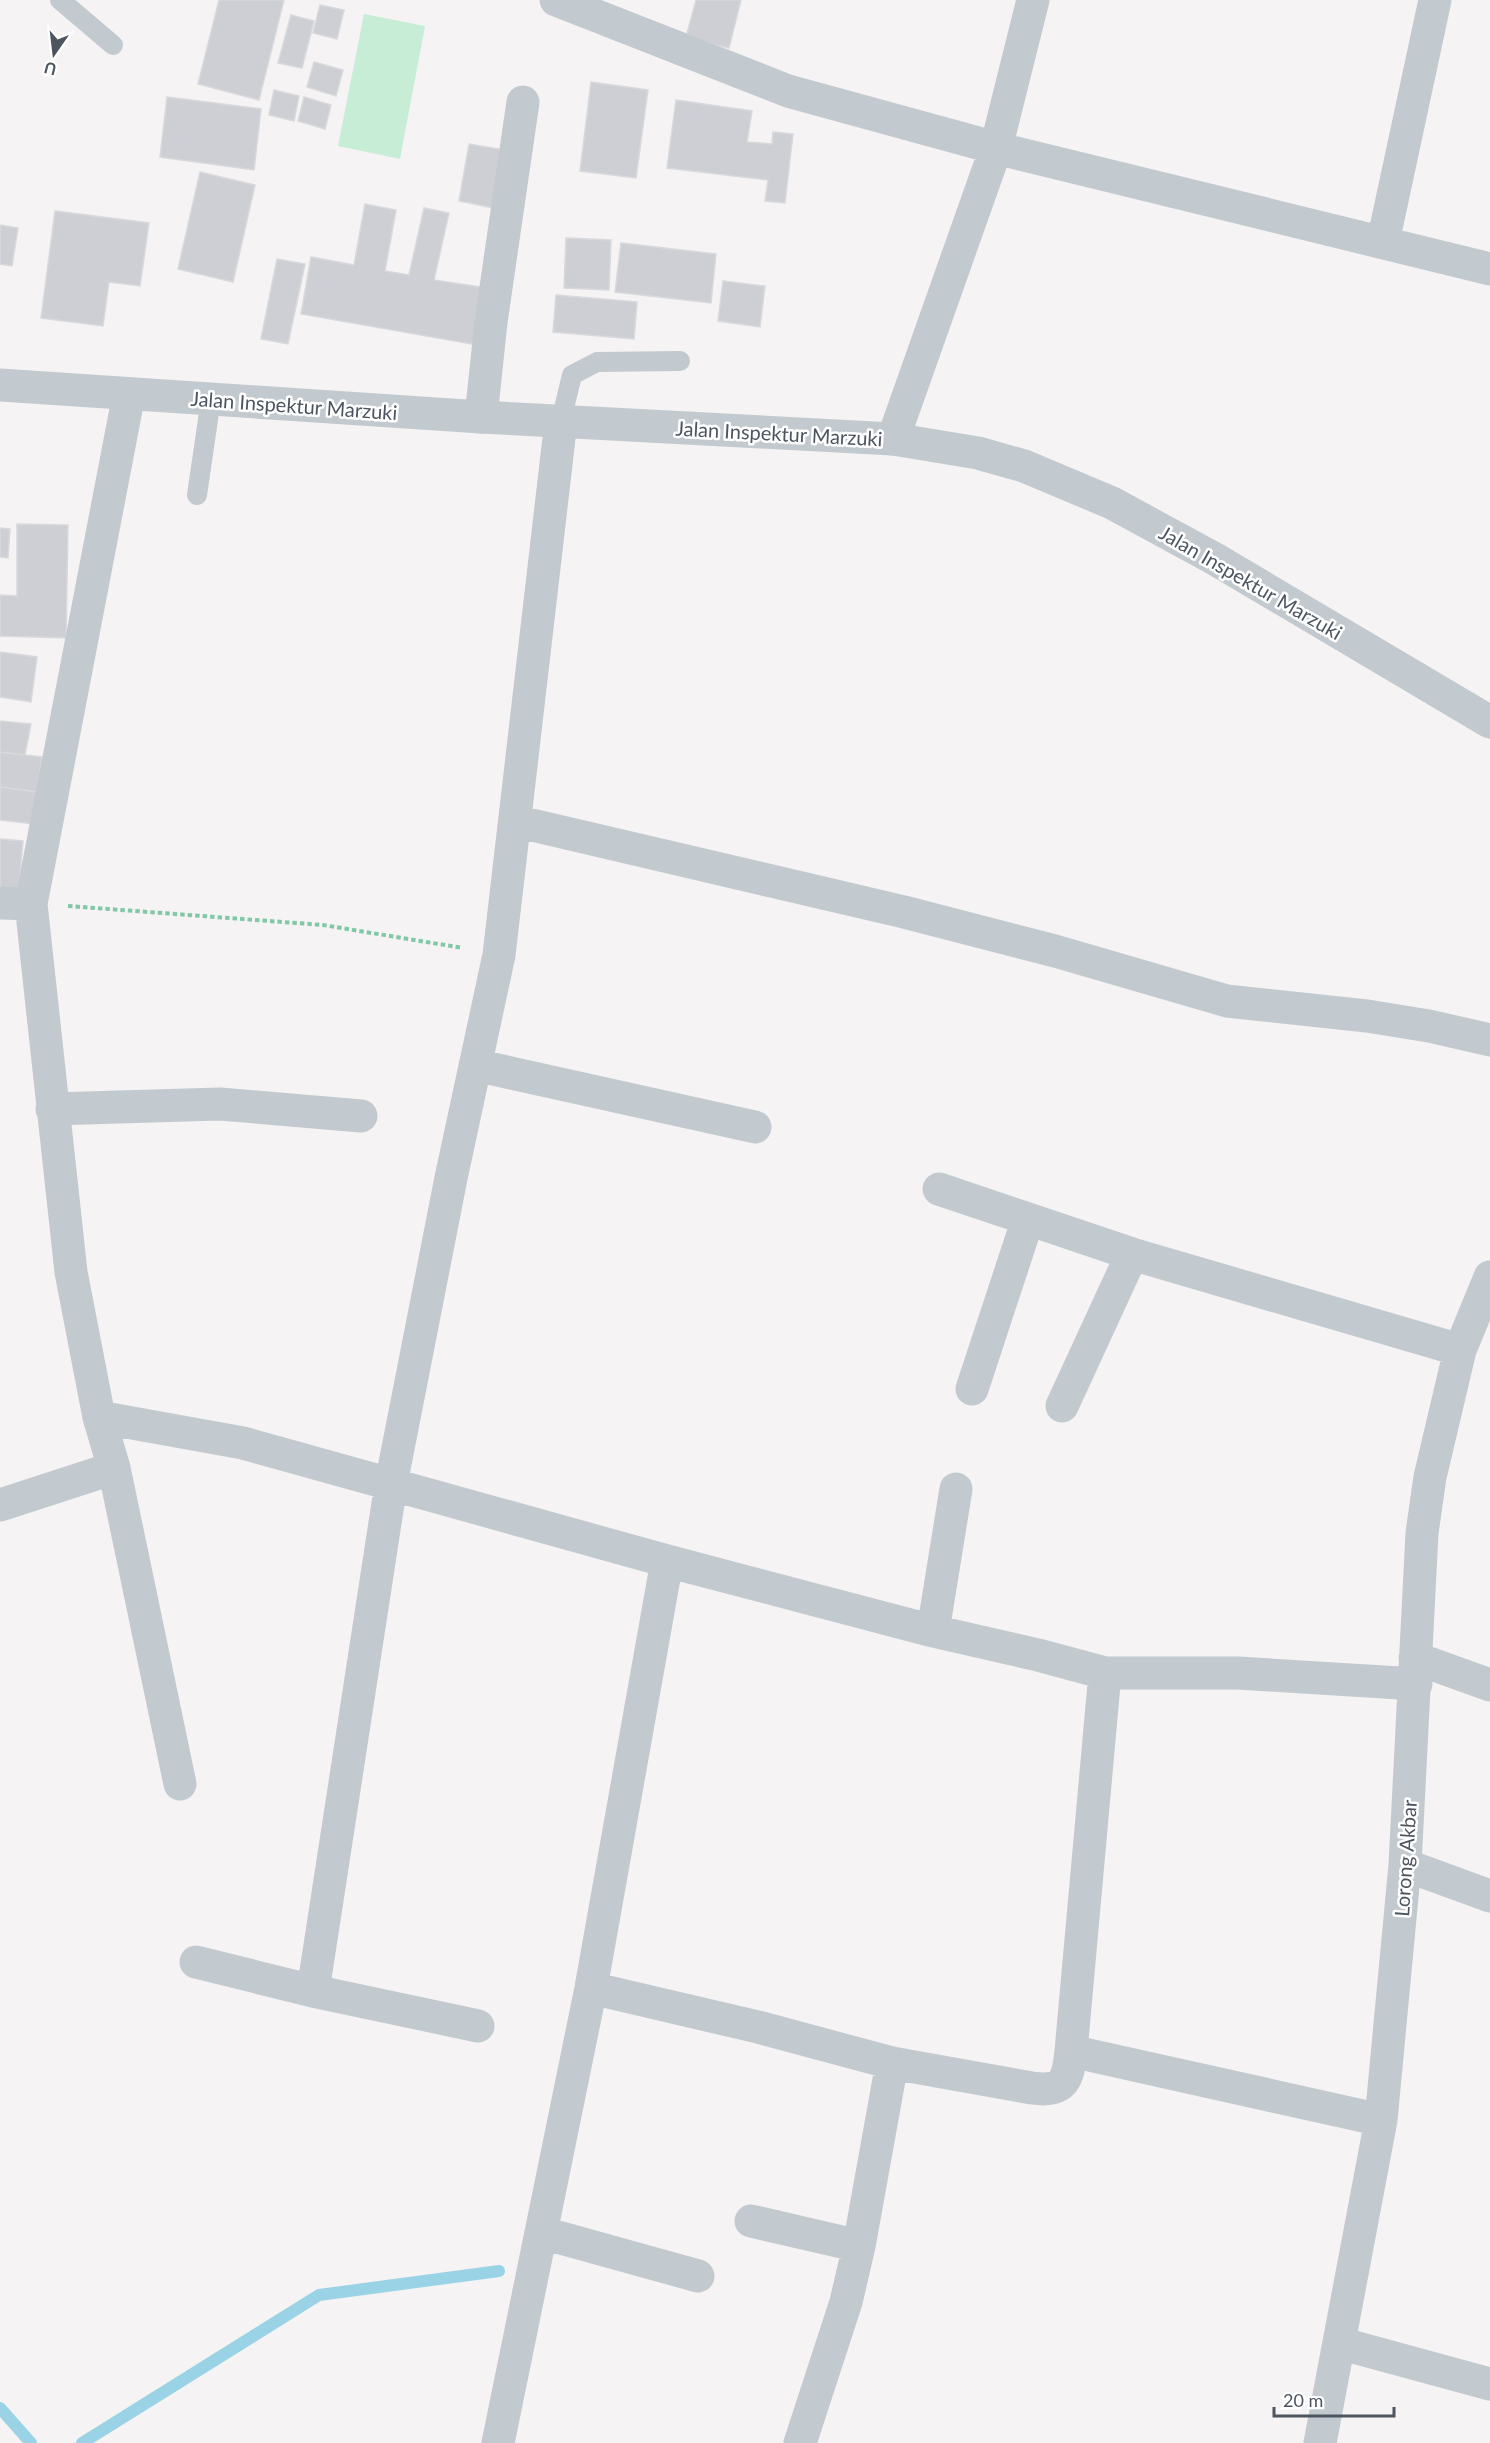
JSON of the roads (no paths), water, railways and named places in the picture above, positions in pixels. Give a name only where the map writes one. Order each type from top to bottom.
[{"type":"street","points":[[556,0],[788,91],[996,148],[1490,269]]},
{"type":"street","points":[[893,439],[996,148],[1033,0]]},
{"type":"street","points":[[1383,242],[1435,0]]},
{"type":"street","points":[[481,417],[491,322],[523,102]]},
{"type":"street","name":"Jalan Inspektur Marzuki","points":[[0,385],[481,417],[893,439],[978,453],[1024,466],[1112,503],[1215,559],[1490,722]]},
{"type":"street","points":[[129,394],[15,903],[52,1108],[71,1272],[99,1417],[114,1468],[180,1784]]},
{"type":"street","points":[[313,1991],[391,1484],[499,955],[561,421]]},
{"type":"street","points":[[515,821],[904,912],[1055,951],[1227,1001],[1367,1016],[1429,1026],[1490,1040]]},
{"type":"street","points":[[475,1065],[755,1127]]},
{"type":"street","points":[[52,1108],[220,1104],[361,1116]]},
{"type":"street","points":[[939,1189],[1132,1254],[1460,1350]]},
{"type":"street","points":[[972,1389],[1028,1219]]},
{"type":"street","points":[[1062,1406],[1132,1254]]},
{"type":"street","name":"Lorong Akbar","points":[[1320,2443],[1380,2120],[1405,1865],[1422,1533],[1430,1477],[1460,1350],[1490,1277]]},
{"type":"street","points":[[99,1417],[243,1443],[667,1561],[933,1631],[1105,1673],[1416,1671],[1490,1685]]},
{"type":"street","points":[[0,1505],[114,1468]]},
{"type":"street","points":[[933,1631],[956,1489]]},
{"type":"street","points":[[498,2443],[543,2233],[591,1988],[667,1561]]},
{"type":"street","points":[[591,1988],[759,2027],[892,2063],[1045,2090],[1065,2081],[1071,2051],[1105,1673]]},
{"type":"street","points":[[1405,1865],[1490,1896]]},
{"type":"street","points":[[196,1962],[313,1991],[478,2026]]},
{"type":"street","points":[[1071,2051],[1380,2120]]},
{"type":"street","points":[[800,2443],[846,2302],[859,2246],[892,2063]]},
{"type":"street","points":[[751,2221],[859,2246]]},
{"type":"street","points":[[543,2233],[698,2276]]},
{"type":"street","points":[[1339,2343],[1490,2384]]},
{"type":"lane","points":[[60,0],[113,45]]},
{"type":"lane","points":[[561,421],[572,375],[597,362],[680,361]]},
{"type":"lane","points":[[197,495],[211,399]]},
{"type":"waterway","points":[[82,2443],[319,2295],[499,2271]]},
{"type":"waterway","points":[[0,2408],[31,2443]]}]
